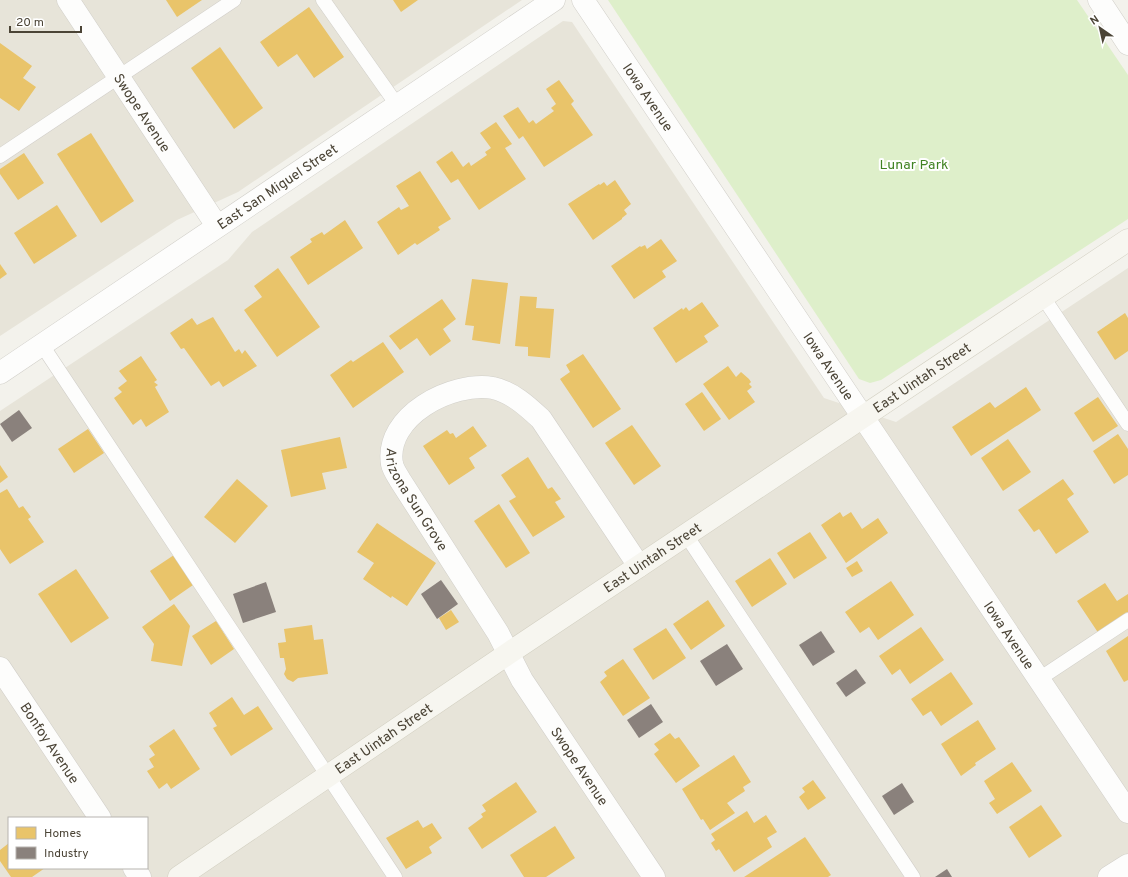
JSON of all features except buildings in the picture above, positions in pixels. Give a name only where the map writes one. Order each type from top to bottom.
[{"type":"main road","name":"East Uintah Street","points":[[179,877],[509,653],[1128,240]]},
{"type":"street","name":"Swope Avenue","points":[[68,0],[218,226]]},
{"type":"street","name":"East San Miguel Street","points":[[0,373],[554,0]]},
{"type":"street","name":"Iowa Avenue","points":[[583,0],[1128,812]]},
{"type":"street","points":[[1099,0],[1128,44]]},
{"type":"street","name":"Arizona Sun Grove","points":[[509,653],[392,465],[391,448],[398,432],[410,415],[425,404],[447,394],[470,388],[493,388],[526,404],[541,419],[639,566]]},
{"type":"street","name":"Swope Avenue","points":[[509,653],[522,680],[654,877]]},
{"type":"street","name":"Bonfoy Avenue","points":[[0,668],[99,817]]},
{"type":"street","points":[[1109,877],[1128,865]]},
{"type":"lane","points":[[0,156],[119,75],[234,0]]},
{"type":"lane","points":[[323,0],[397,105]]},
{"type":"lane","points":[[1043,297],[1128,424]]},
{"type":"lane","points":[[42,344],[395,877]]},
{"type":"lane","points":[[686,536],[913,877]]},
{"type":"lane","points":[[1039,679],[1128,620]]},
{"type":"shaded area","points":[[0,0],[522,0],[238,192],[177,220],[0,336]]},
{"type":"shaded area","points":[[563,21],[572,22],[824,398],[896,422],[1128,268],[1128,877],[0,877],[0,411],[228,260],[252,232]]},
{"type":"green space","name":"Lunar Park","points":[[608,0],[1077,0],[1128,75],[1128,219],[881,380],[870,383],[859,379]]}]
